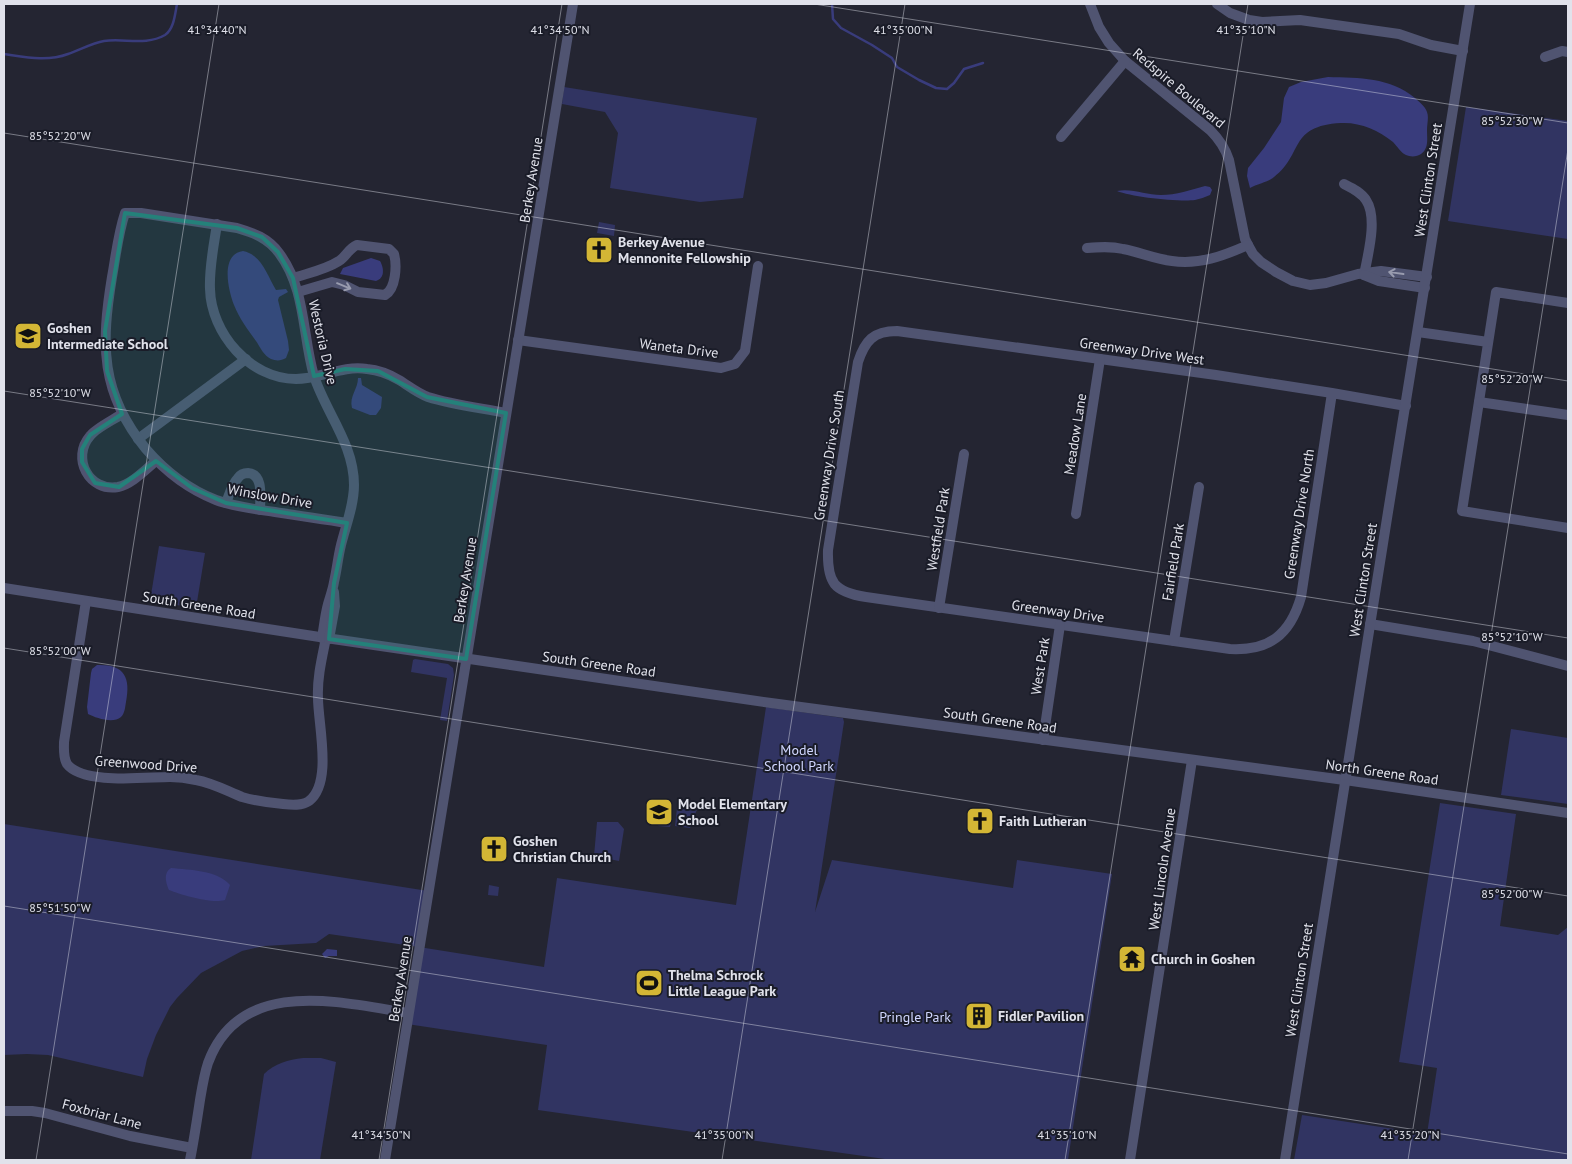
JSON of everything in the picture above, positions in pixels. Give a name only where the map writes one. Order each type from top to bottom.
[{"type":"street","name":"Berkey Avenue","points":[[385,1160],[573,4]]},
{"type":"street","name":"Redspire Boulevard","points":[[1090,4],[1099,27],[1109,43],[1125,61],[1210,130],[1226,149],[1245,239],[1253,254],[1261,262],[1276,272],[1310,285],[1326,283],[1358,274],[1382,271],[1427,277]]},
{"type":"street","points":[[1217,4],[1230,13],[1249,20],[1262,22],[1300,20],[1399,34],[1430,45],[1462,51]]},
{"type":"street","name":"West Clinton Street","points":[[1285,1160],[1344,780],[1470,4]]},
{"type":"street","points":[[1545,57],[1562,51],[1568,52]]},
{"type":"street","points":[[1061,137],[1125,61]]},
{"type":"street","points":[[1344,184],[1359,192],[1367,201],[1372,217],[1364,274],[1379,281],[1425,288]]},
{"type":"street","name":"Westoria Drive","points":[[122,414],[107,371],[105,331],[120,229],[125,213],[141,213],[217,224],[237,228],[262,237],[278,252],[293,278],[303,314],[315,376],[328,410],[346,443],[352,463],[353,497],[328,605],[326,638]]},
{"type":"street","points":[[217,224],[210,274],[212,305],[228,341],[257,367],[278,376],[296,379],[345,369],[365,368],[397,379],[427,397],[506,413]]},
{"type":"street","points":[[293,278],[341,260],[357,245],[388,249],[394,254],[396,262],[392,285],[389,293],[385,295],[358,292],[344,285],[332,282],[298,292]]},
{"type":"street","points":[[1088,248],[1122,248],[1155,258],[1181,262],[1215,258],[1248,245]]},
{"type":"street","name":"Waneta Drive","points":[[518,340],[721,368],[729,367],[735,364],[745,351],[758,266]]},
{"type":"street","points":[[1568,303],[1496,292],[1462,512],[1568,528]]},
{"type":"street","name":"Greenway Drive West","points":[[874,336],[888,331],[897,331],[1332,393],[1406,406]]},
{"type":"street","points":[[1418,332],[1488,342]]},
{"type":"street","name":"Greenway Drive South","points":[[834,583],[828,570],[828,550],[858,362],[862,350],[874,336]]},
{"type":"street","points":[[138,439],[246,359]]},
{"type":"street","name":"Meadow Lane","points":[[1076,514],[1100,359]]},
{"type":"street","name":"Greenway Drive North","points":[[1280,635],[1293,619],[1300,597],[1332,393]]},
{"type":"street","points":[[1479,402],[1568,415]]},
{"type":"street","points":[[122,414],[138,439],[156,461],[129,483],[119,487],[107,488],[95,483],[86,474],[82,462],[82,449],[90,435],[122,414]]},
{"type":"street","name":"Westfield Park","points":[[939,608],[964,454]]},
{"type":"street","name":"Winslow Drive","points":[[156,461],[178,480],[203,494],[226,503],[347,523]]},
{"type":"street","points":[[226,503],[237,478],[243,473],[249,473],[255,475],[259,481],[260,510]]},
{"type":"street","name":"Fairfield Park","points":[[1174,641],[1199,487]]},
{"type":"street","name":"Greenway Drive","points":[[834,583],[841,591],[850,594],[1242,650],[1264,645],[1280,635]]},
{"type":"street","name":"South Greene Road","points":[[4,588],[466,659],[1192,760]]},
{"type":"street","name":"Greenwood Drive","points":[[86,601],[63,753],[66,762],[72,769],[78,772],[115,779],[172,777],[197,780],[212,784],[245,798],[263,802],[293,806],[302,804],[309,801],[315,794],[319,784],[323,747],[318,708],[318,690],[326,638]]},
{"type":"street","points":[[1370,624],[1474,641],[1568,666]]},
{"type":"street","name":"West Park","points":[[1043,740],[1060,625]]},
{"type":"street","name":"North Greene Road","points":[[1192,760],[1568,813]]},
{"type":"street","name":"West Lincoln Avenue","points":[[1130,1160],[1192,760]]},
{"type":"street","points":[[190,1160],[208,1062],[222,1037],[232,1025],[251,1012],[260,1007],[276,1003],[318,1000],[408,1013]]},
{"type":"street","name":"Foxbriar Lane","points":[[4,1111],[44,1113],[130,1136],[192,1148]]},
{"type":"highlighted area","points":[[125,213],[237,228],[262,237],[278,252],[293,278],[314,376],[345,369],[378,371],[427,397],[506,413],[466,659],[329,639],[334,583],[347,523],[226,503],[192,488],[156,461],[119,487],[95,483],[82,462],[82,449],[90,435],[122,414],[107,371],[105,331]]},
{"type":"green space","points":[[564,87],[757,118],[743,198],[700,202],[610,188],[618,133],[605,112],[562,104]]},
{"type":"green space","points":[[1466,107],[1568,121],[1568,239],[1448,221]]},
{"type":"green space","points":[[599,222],[615,225],[614,236],[597,233]]},
{"type":"green space","points":[[159,546],[205,553],[196,608],[150,601]]},
{"type":"green space","points":[[413,660],[448,664],[453,668],[454,675],[447,721],[440,720],[447,678],[411,672]]},
{"type":"green space","name":"Pringle Park","points":[[766,707],[843,718],[844,722],[815,912],[832,860],[1013,888],[1017,860],[1112,874],[1068,1160],[892,1160],[538,1110],[547,1045],[407,1024],[419,947],[544,967],[557,878],[736,905]]},
{"type":"green space","points":[[1511,729],[1568,738],[1568,804],[1501,795]]},
{"type":"green space","points":[[678,799],[699,804],[690,828],[675,826]]},
{"type":"green space","points":[[1440,803],[1516,814],[1500,926],[1558,935],[1568,927],[1568,1160],[1294,1160],[1302,1115],[1427,1134],[1437,1068],[1399,1062]]},
{"type":"green space","points":[[660,817],[672,819],[670,827],[658,826]]},
{"type":"green space","points":[[597,822],[618,822],[624,829],[619,861],[594,856]]},
{"type":"green space","points":[[4,824],[428,891],[419,947],[329,934],[316,943],[264,946],[242,951],[201,973],[177,998],[170,1007],[156,1035],[147,1059],[143,1077],[48,1055],[4,1055]]},
{"type":"green space","points":[[489,885],[499,887],[498,896],[488,895]]},
{"type":"green space","points":[[303,1058],[321,1058],[336,1062],[320,1160],[251,1160],[264,1074],[282,1063]]},
{"type":"shaded area","points":[[1328,77],[1384,82],[1405,91],[1415,98],[1428,114],[1427,143],[1424,152],[1416,156],[1406,155],[1393,142],[1375,130],[1362,125],[1341,123],[1324,125],[1312,129],[1304,135],[1290,159],[1274,177],[1250,188],[1247,176],[1248,168],[1281,122],[1284,98],[1289,87],[1301,82]]},
{"type":"shaded area","points":[[1205,186],[1210,187],[1212,190],[1210,195],[1197,200],[1167,200],[1117,191],[1128,190],[1155,195],[1167,195]]},
{"type":"shaded area","points":[[243,251],[250,253],[259,261],[276,290],[286,289],[288,292],[279,297],[278,300],[289,350],[286,358],[282,360],[273,360],[264,354],[238,315],[234,305],[228,282],[228,265],[236,254]]},
{"type":"shaded area","points":[[371,258],[380,261],[383,272],[379,280],[340,274],[343,268]]},
{"type":"shaded area","points":[[358,378],[361,378],[362,385],[382,397],[381,408],[376,415],[370,415],[352,408],[351,404]]},
{"type":"shaded area","points":[[97,665],[114,667],[124,674],[126,679],[125,710],[118,719],[105,720],[88,714],[87,707],[91,673],[92,669]]},
{"type":"shaded area","points":[[171,868],[195,870],[218,876],[225,880],[230,885],[225,900],[205,900],[169,890],[166,875]]},
{"type":"shaded area","points":[[327,949],[337,950],[337,956],[325,958],[322,954]]},
{"type":"waterway","points":[[4,54],[52,58],[104,41],[143,41],[158,38],[165,35],[170,29],[174,21],[177,4]]},
{"type":"waterway","points":[[832,4],[833,19],[841,28],[892,58],[897,67],[936,88],[947,89],[964,69],[983,63]]},
{"type":"place","name":"Berkey Avenue Mennonite Fellowship","points":[[599,250]]},
{"type":"place","name":"Goshen Intermediate School","points":[[28,336]]},
{"type":"place","name":"Model Elementary School","points":[[659,812]]},
{"type":"place","name":"Faith Lutheran","points":[[980,821]]},
{"type":"place","name":"Goshen Christian Church","points":[[494,849]]},
{"type":"place","name":"Church in Goshen","points":[[1132,959]]},
{"type":"place","name":"Thelma Schrock Little League Park","points":[[649,983]]},
{"type":"place","name":"Fidler Pavilion","points":[[979,1016]]},
{"type":"park label","name":"Model School Park","points":[[799,758]]}]
